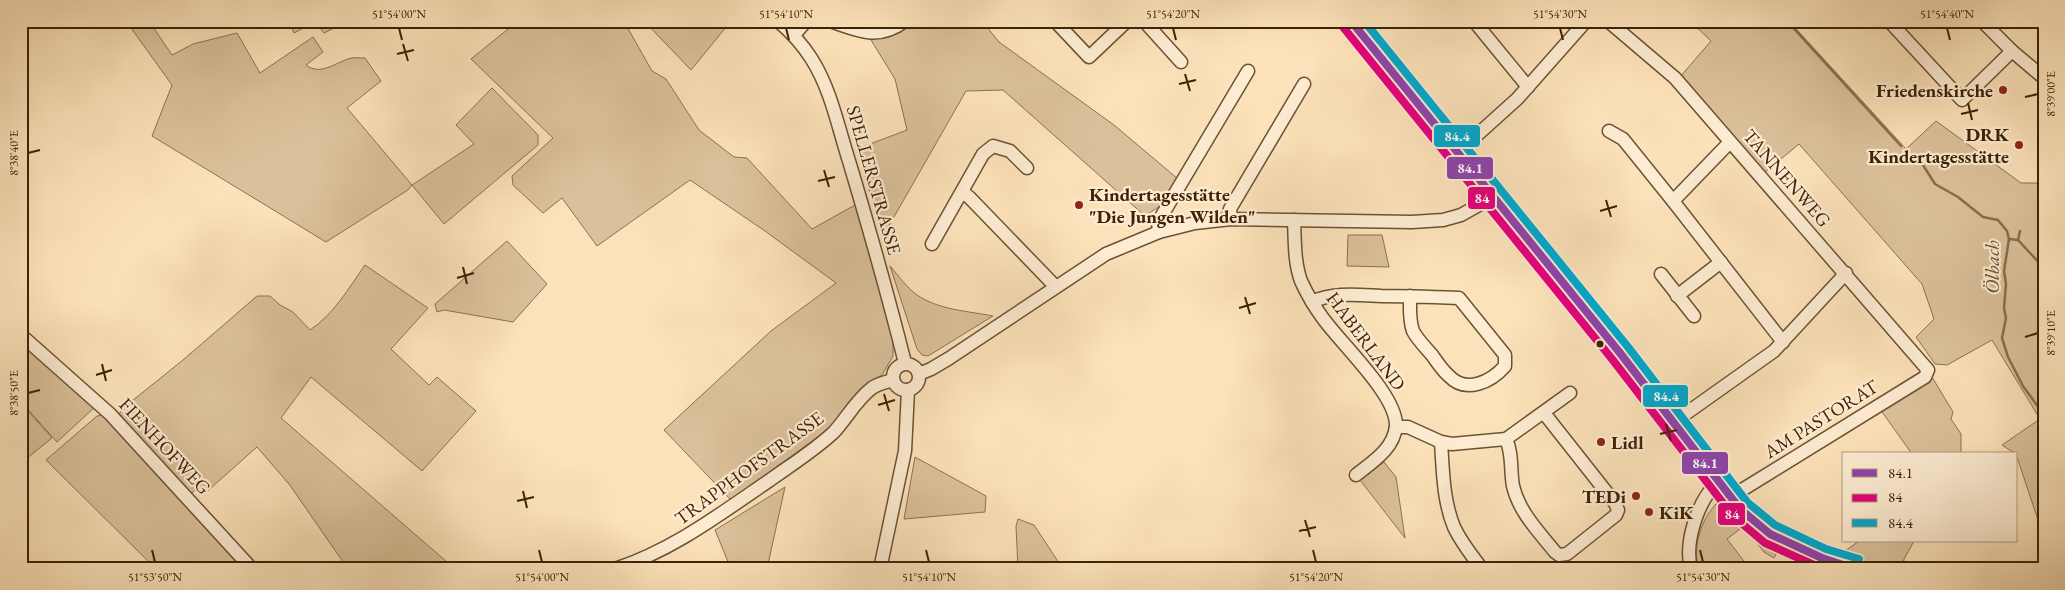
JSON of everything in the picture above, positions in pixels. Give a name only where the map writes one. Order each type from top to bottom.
[{"type":"street","name":"SPELLERSTRASSE","points":[[778,21],[794,35],[815,65],[834,109],[875,250],[904,363]]},
{"type":"street","points":[[794,35],[806,21]]},
{"type":"street","points":[[830,21],[868,34],[876,27],[895,29],[906,21]]},
{"type":"street","points":[[1062,24],[1089,57],[1127,21]]},
{"type":"street","points":[[1144,21],[1181,62]]},
{"type":"street","points":[[1351,21],[1674,422],[1725,491],[1750,519],[1770,534],[1822,558],[1856,569]]},
{"type":"street","points":[[1474,21],[1528,87]]},
{"type":"street","points":[[1456,153],[1528,87],[1586,21]]},
{"type":"street","name":"TANNENWEG","points":[[1608,21],[1675,78],[1846,273],[1928,370]]},
{"type":"street","points":[[1889,21],[1962,100],[2012,51]]},
{"type":"street","points":[[1982,21],[2012,51],[2044,78]]},
{"type":"street","points":[[1159,232],[1158,222],[1248,71]]},
{"type":"street","points":[[1231,219],[1230,209],[1304,84]]},
{"type":"street","points":[[1609,131],[1623,140],[1783,342]]},
{"type":"street","points":[[1673,201],[1730,142]]},
{"type":"street","points":[[932,244],[983,154],[994,146],[1010,151],[1028,168]]},
{"type":"street","points":[[962,192],[1055,286]]},
{"type":"street","points":[[919,374],[948,359],[1055,286],[1106,254],[1159,232],[1195,223],[1231,219],[1412,222],[1443,220],[1462,215],[1493,197]]},
{"type":"street","name":"HABERLAND","points":[[1294,220],[1296,263],[1301,280],[1322,318],[1389,401],[1394,412],[1396,427]]},
{"type":"street","points":[[1678,296],[1721,262]]},
{"type":"street","points":[[1674,422],[1774,351],[1846,273]]},
{"type":"street","points":[[1661,274],[1694,316]]},
{"type":"street","points":[[1312,302],[1320,298],[1343,295],[1410,296],[1459,298],[1505,355],[1505,366],[1500,373],[1482,384],[1470,385],[1459,383],[1450,377],[1414,332],[1410,321],[1410,296]]},
{"type":"street","name":"FIENHOFWEG","points":[[21,335],[110,414],[252,569]]},
{"type":"street","points":[[904,363],[916,367],[919,374],[919,381],[914,388],[908,390],[896,386],[893,380],[893,372],[897,366],[904,363]]},
{"type":"street","name":"AM PASTORAT","points":[[1691,569],[1691,537],[1706,495],[1725,491],[1737,493],[1925,377],[1928,370]]},
{"type":"street","name":"TRAPPHOFSTRASSE","points":[[615,569],[640,560],[680,541],[720,515],[834,432],[857,403],[872,388],[893,380]]},
{"type":"street","points":[[880,569],[905,451],[908,390]]},
{"type":"street","points":[[1356,475],[1386,450],[1393,438],[1396,427],[1408,427],[1441,442],[1452,444],[1506,439],[1570,393]]},
{"type":"street","points":[[1506,439],[1510,446],[1513,485],[1518,504],[1555,552],[1559,555],[1566,554],[1616,515],[1618,510],[1615,503],[1544,413]]},
{"type":"street","points":[[1441,442],[1445,494],[1449,513],[1454,528],[1482,569]]},
{"type":"shaded area","points":[[126,21],[149,21],[172,55],[193,44],[237,33],[260,73],[313,37],[323,52],[306,65],[311,68],[322,69],[350,58],[365,58],[381,81],[347,108],[412,185],[408,190],[326,242],[152,136],[172,85]]},
{"type":"shaded area","points":[[289,21],[348,21],[324,33],[315,22],[294,33]]},
{"type":"shaded area","points":[[518,21],[629,21],[626,25],[652,71],[666,79],[699,130],[734,157],[747,158],[812,229],[855,205],[893,334],[893,356],[882,375],[867,383],[830,428],[731,500],[664,430],[771,331],[836,283],[765,231],[690,180],[597,246],[562,198],[543,213],[513,185],[512,176],[553,138],[471,59]]},
{"type":"shaded area","points":[[644,21],[731,21],[691,70]]},
{"type":"shaded area","points":[[909,21],[982,21],[999,42],[1114,125],[1178,179],[1163,204],[1145,216],[1003,90],[966,91],[883,236],[857,149],[907,130],[895,79],[871,40],[894,35]]},
{"type":"shaded area","points":[[1690,21],[1789,21],[1906,149],[1936,121],[2021,183],[2044,183],[2044,538],[2018,460],[2018,452],[2013,452],[2002,445],[2040,419],[1992,340],[1947,365],[1935,364],[1916,337],[1934,319],[1922,284],[1799,144],[1757,179],[1674,84],[1711,41]]},
{"type":"shaded area","points":[[492,88],[538,135],[538,145],[444,224],[412,185],[474,144],[456,125]]},
{"type":"shaded area","points":[[1348,235],[1382,235],[1389,267],[1347,266]]},
{"type":"shaded area","points":[[507,241],[547,284],[513,322],[444,310],[437,312],[435,304]]},
{"type":"shaded area","points":[[365,265],[428,308],[391,349],[429,385],[437,377],[476,411],[422,471],[311,377],[281,418],[455,569],[348,569],[289,484],[257,447],[203,495],[197,488],[190,495],[118,416],[122,409],[183,360],[257,296],[270,296],[280,305],[293,312],[310,330],[333,309]]},
{"type":"shaded area","points":[[890,266],[910,289],[926,300],[954,309],[993,316],[928,356],[922,355],[917,349]]},
{"type":"shaded area","points":[[21,342],[95,407],[57,442],[21,402]]},
{"type":"shaded area","points":[[1932,377],[1953,412],[1951,419],[1961,434],[1961,452],[1911,452],[1880,409]]},
{"type":"shaded area","points":[[21,403],[52,438],[21,463]]},
{"type":"shaded area","points":[[103,415],[243,569],[156,569],[46,460],[97,416]]},
{"type":"shaded area","points":[[915,457],[986,496],[985,512],[904,519]]},
{"type":"shaded area","points":[[1384,462],[1396,477],[1405,538],[1360,480]]},
{"type":"shaded area","points":[[785,487],[767,569],[731,569],[715,530]]},
{"type":"shaded area","points":[[1717,503],[1730,510],[1747,527],[1768,541],[1790,552],[1836,569],[1815,569],[1809,566],[1805,569],[1801,567],[1803,562],[1777,552],[1774,558],[1764,552],[1744,526],[1727,539],[1750,569],[1699,569],[1697,543],[1699,534],[1706,517]]},
{"type":"shaded area","points":[[1018,519],[1034,525],[1063,569],[1018,569],[1016,526]]},
{"type":"shaded area","points":[[1858,542],[1913,542],[1903,561],[1927,564],[1927,569],[1875,569],[1838,556]]},
{"type":"waterway","name":"Ölbach","points":[[1787,21],[1901,146]]},
{"type":"waterway","name":"Ölbach","points":[[1912,158],[1923,165],[1935,184],[1958,197],[1983,217],[1998,220],[2007,231],[2009,239],[2004,271],[2006,284],[2004,308],[2006,318],[2002,338],[2008,357],[2023,386],[2044,415]]},
{"type":"waterway","points":[[2018,240],[2020,231]]},
{"type":"waterway","points":[[2009,239],[2018,240],[2044,268]]},
{"type":"transit line","name":"84.1","points":[[1351,21],[1620,353],[1740,509],[1770,534],[1822,558],[1855,569]]},
{"type":"transit line","name":"84.4","points":[[1364,21],[1628,347],[1747,502],[1775,525],[1826,549],[1859,559]]},
{"type":"transit line","name":"84","points":[[1343,27],[1612,359],[1733,516],[1765,543],[1823,569]]},
{"type":"place","name":"Friedenskirche","points":[[2003,90]]},
{"type":"place","name":"DRK Kindertagesstätte","points":[[2019,145]]},
{"type":"place","name":"Kindertagesstätte \"Die Jungen Wilden\"","points":[[1079,205]]},
{"type":"place","name":"Lidl","points":[[1601,442]]},
{"type":"place","name":"TEDi","points":[[1636,496]]},
{"type":"place","name":"KiK","points":[[1649,512]]}]
